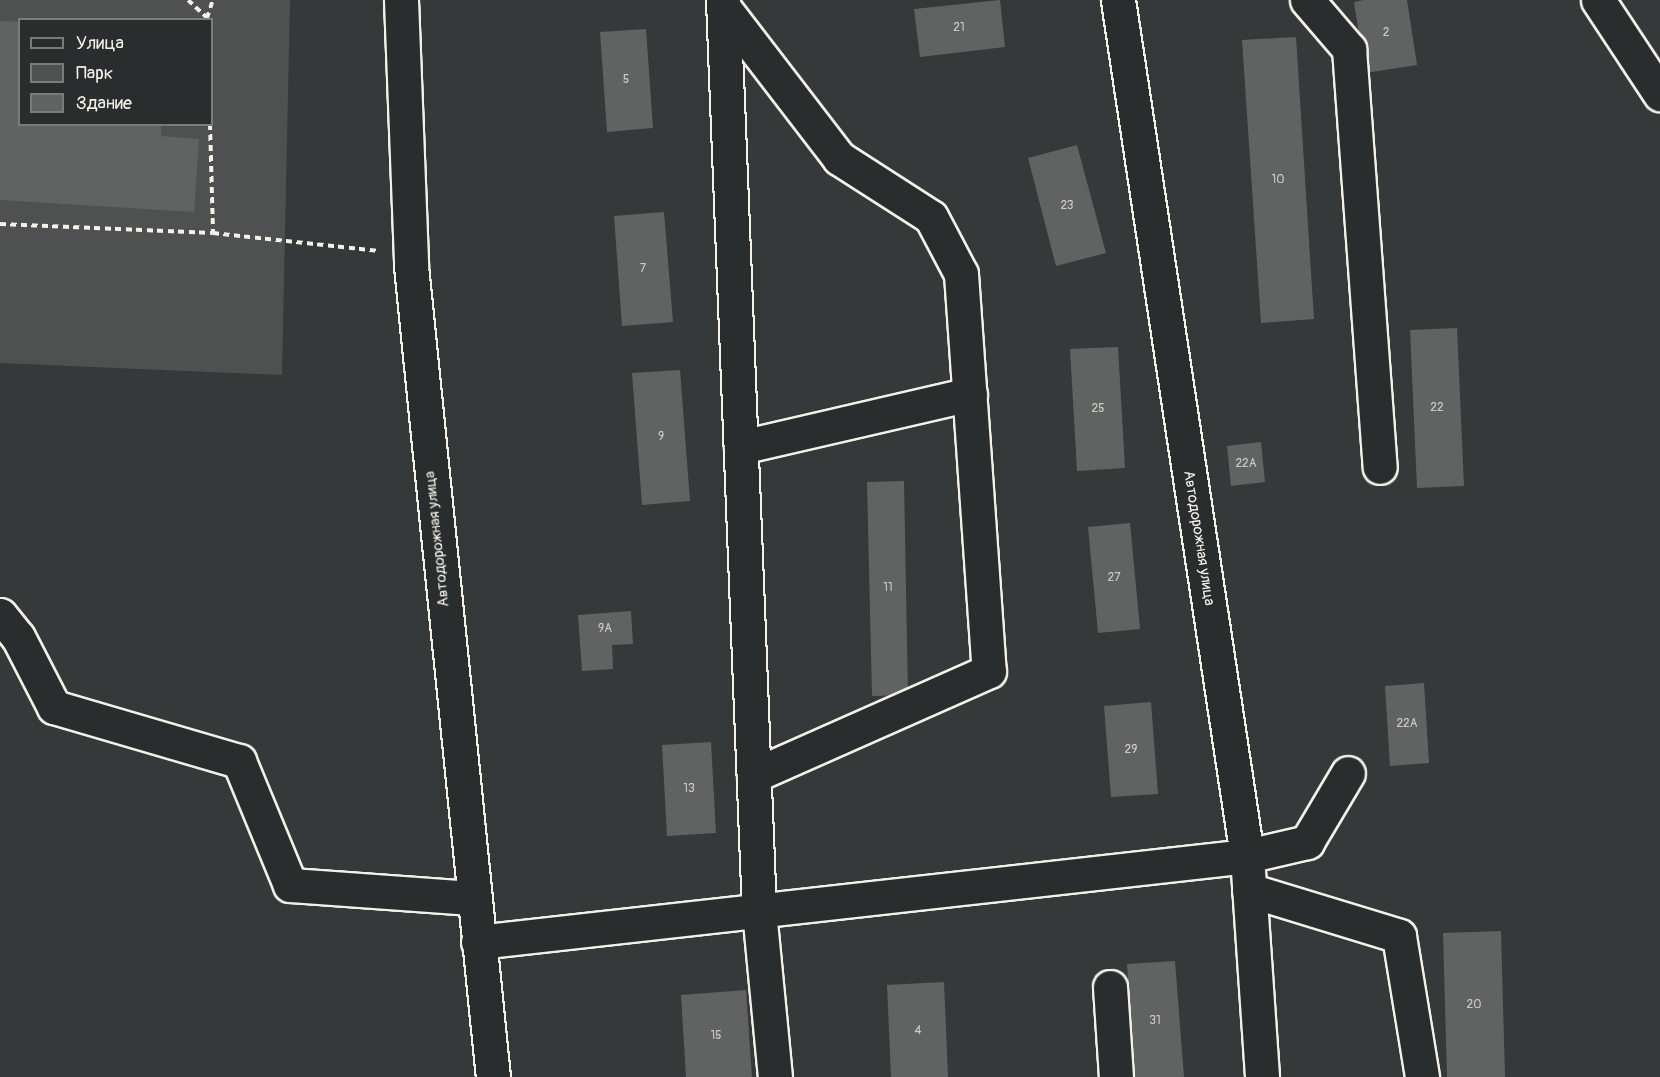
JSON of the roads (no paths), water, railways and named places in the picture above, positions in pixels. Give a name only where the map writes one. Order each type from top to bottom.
[{"type":"main road","name":"Автодорожная улица","points":[[401,0],[411,254],[473,898],[493,1077]]},
{"type":"main road","name":"Автодорожная улица","points":[[1118,0],[1246,856],[1262,1077]]},
{"type":"main road","points":[[1307,0],[1349,48],[1380,467]]},
{"type":"main road","points":[[1598,0],[1660,94]]},
{"type":"main road","points":[[723,4],[839,158],[931,217],[961,274],[989,671],[754,775]]},
{"type":"main road","points":[[723,4],[759,911],[775,1077]]},
{"type":"main road","points":[[741,447],[970,394]]},
{"type":"main road","points":[[0,615],[18,637],[54,707],[239,761],[290,885],[473,898]]},
{"type":"main road","points":[[478,942],[1246,856],[1307,842],[1348,773]]},
{"type":"main road","points":[[1249,890],[1399,936],[1422,1077]]},
{"type":"main road","points":[[1110,987],[1116,1077]]}]
